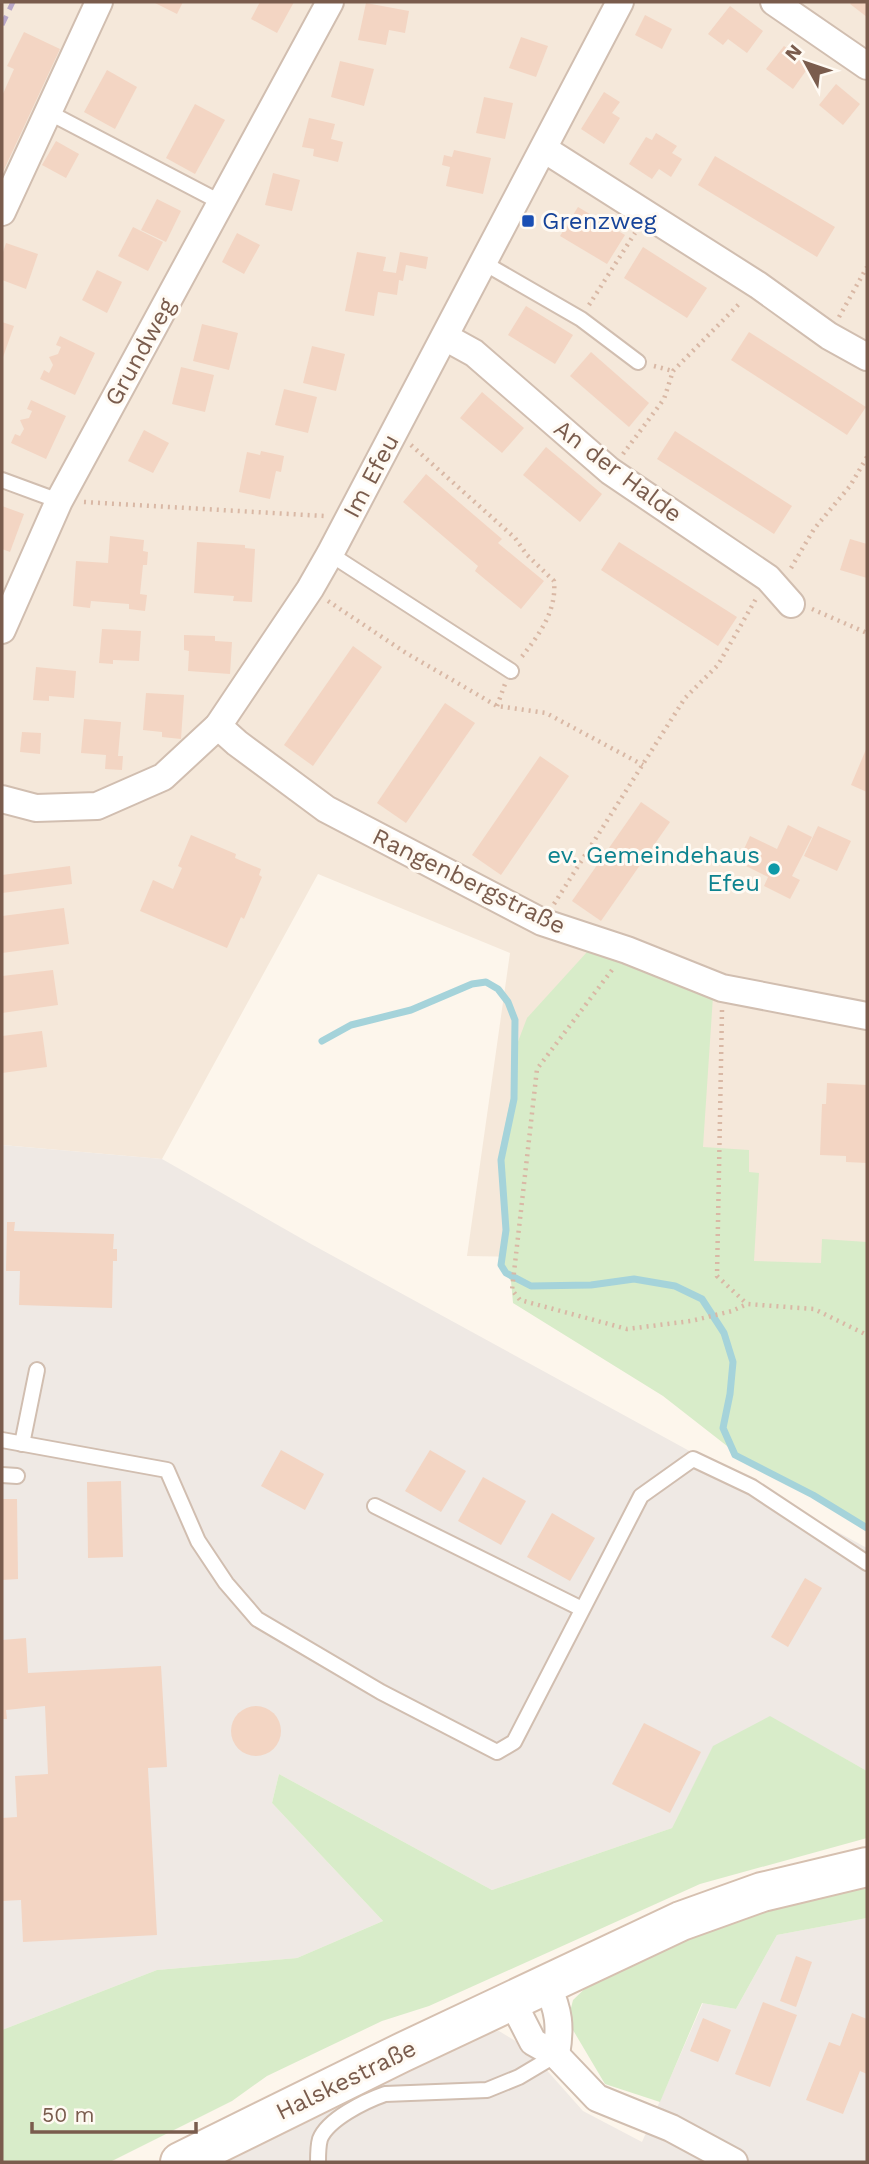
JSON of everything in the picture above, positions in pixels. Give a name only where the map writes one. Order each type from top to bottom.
[{"type":"street","points":[[2,212],[99,2]]},
{"type":"street","name":"Grundweg","points":[[2,630],[59,500],[330,2]]},
{"type":"street","name":"Im Efeu","points":[[2,800],[36,807],[97,806],[163,777],[218,726],[310,589],[330,554],[620,2]]},
{"type":"street","points":[[774,2],[867,66]]},
{"type":"street","points":[[544,149],[758,285],[829,336],[867,357]]},
{"type":"street","name":"An der Halde","points":[[444,337],[474,353],[610,471],[779,591]]},
{"type":"street","name":"Rangenbergstraße","points":[[218,726],[326,809],[542,922],[627,950],[722,988],[867,1016]]},
{"type":"street","name":"Halskestraße","points":[[180,2162],[401,2053],[681,1921],[793,1883],[867,1867]]},
{"type":"street","points":[[547,1985],[557,2007],[560,2032],[556,2055]]},
{"type":"street","points":[[512,2001],[533,2042],[556,2055],[597,2098],[671,2128],[705,2156],[734,2162]]},
{"type":"lane","points":[[48,112],[222,203]]},
{"type":"lane","points":[[484,263],[581,318],[638,362]]},
{"type":"lane","points":[[2,480],[59,500]]},
{"type":"lane","points":[[330,554],[511,671]]},
{"type":"lane","points":[[22,1444],[37,1370]]},
{"type":"lane","points":[[2,1440],[167,1470],[198,1542],[226,1583],[257,1619],[380,1692],[497,1752],[514,1742],[641,1496],[692,1459],[752,1487],[867,1563]]},
{"type":"lane","points":[[2,1475],[17,1476]]},
{"type":"lane","points":[[375,1506],[582,1609]]},
{"type":"lane","points":[[318,2162],[320,2141],[328,2126],[371,2098],[385,2094],[487,2090],[519,2077],[556,2055]]},
{"type":"path","points":[[581,318],[647,214]]},
{"type":"path","points":[[829,336],[867,267]]},
{"type":"path","points":[[610,471],[664,399],[673,371],[758,285]]},
{"type":"path","points":[[394,432],[515,538],[527,555],[554,581],[555,596],[541,631],[511,671]]},
{"type":"path","points":[[542,922],[685,698],[718,664],[779,591],[814,529],[850,486],[867,457]]},
{"type":"path","points":[[59,500],[349,517]]},
{"type":"path","points":[[310,589],[406,653],[497,706],[546,713],[643,765]]},
{"type":"path","points":[[779,591],[867,633]]},
{"type":"path","points":[[627,950],[537,1069],[512,1290],[520,1300],[627,1329],[691,1321],[732,1311],[747,1304],[814,1309],[867,1335]]},
{"type":"path","points":[[722,988],[717,1276],[747,1304]]},
{"type":"shaded area","points":[[2,2],[867,2],[867,1264],[467,1256],[510,953],[318,874],[162,1159],[2,1145]]},
{"type":"shaded area","points":[[2,1145],[162,1159],[311,1244],[867,1548],[867,1771],[770,1717],[713,1747],[672,1828],[492,1890],[279,1774],[272,1803],[383,1921],[297,1958],[157,1970],[2,2030]]},
{"type":"shaded area","points":[[867,1918],[867,2162],[214,2162],[468,2034],[499,2031],[527,2048],[583,2111],[642,2142],[703,2003],[736,2009],[777,1935]]},
{"type":"green space","points":[[597,941],[714,981],[703,1147],[749,1150],[749,1172],[759,1173],[754,1261],[821,1263],[822,1239],[867,1242],[867,1526],[816,1494],[736,1453],[663,1396],[513,1303],[511,1281],[499,1265],[504,1230],[498,1160],[511,1097],[511,1060],[527,1018]]},
{"type":"green space","points":[[770,1716],[867,1771],[867,1838],[700,1884],[429,2006],[382,2021],[267,2076],[232,2101],[110,2162],[2,2162],[2,2030],[157,1970],[297,1958],[383,1921],[272,1803],[279,1774],[492,1890],[672,1828],[713,1746]]},
{"type":"green space","points":[[867,1881],[867,1918],[777,1935],[736,2009],[702,2003],[660,2102],[605,2084],[570,2025],[573,2000],[598,1976],[765,1905]]},
{"type":"building","points":[[153,2],[183,2],[177,14]]},
{"type":"building","points":[[260,2],[294,2],[277,33],[251,19]]},
{"type":"building","points":[[867,2],[867,17],[850,4]]},
{"type":"building","points":[[366,3],[409,11],[405,33],[389,30],[386,45],[358,40]]},
{"type":"building","points":[[730,6],[763,31],[747,53],[728,39],[723,45],[708,34]]},
{"type":"building","points":[[645,15],[672,29],[662,49],[635,35]]},
{"type":"building","points":[[24,32],[60,49],[2,174],[2,96],[14,69],[7,66]]},
{"type":"building","points":[[521,37],[548,46],[536,77],[509,68]]},
{"type":"building","points":[[784,46],[810,65],[793,89],[766,69]]},
{"type":"building","points":[[340,61],[374,69],[364,106],[331,97]]},
{"type":"building","points":[[107,70],[137,87],[115,129],[84,112]]},
{"type":"building","points":[[836,84],[860,104],[843,125],[819,105]]},
{"type":"building","points":[[604,92],[620,102],[612,113],[620,118],[604,144],[581,129]]},
{"type":"building","points":[[484,97],[513,103],[505,139],[476,133]]},
{"type":"building","points":[[195,104],[225,120],[195,174],[166,158]]},
{"type":"building","points":[[309,118],[335,124],[331,139],[343,142],[338,162],[313,156],[314,149],[302,147]]},
{"type":"building","points":[[656,133],[677,146],[672,153],[682,159],[671,177],[659,169],[652,179],[629,164],[646,137],[652,140]]},
{"type":"building","points":[[56,141],[79,154],[66,178],[42,165]]},
{"type":"building","points":[[454,150],[491,158],[483,194],[446,186],[450,167],[442,165],[444,155],[452,157]]},
{"type":"building","points":[[715,156],[835,227],[817,257],[698,185]]},
{"type":"building","points":[[273,173],[300,180],[292,211],[265,205]]},
{"type":"building","points":[[157,199],[181,211],[166,242],[141,230]]},
{"type":"building","points":[[578,207],[625,235],[607,264],[560,236]]},
{"type":"building","points":[[133,227],[163,242],[148,271],[118,256]]},
{"type":"building","points":[[237,233],[260,245],[244,274],[222,262]]},
{"type":"building","points":[[6,243],[38,254],[26,289],[2,280],[2,255]]},
{"type":"building","points":[[643,247],[707,288],[687,318],[624,278]]},
{"type":"building","points":[[357,252],[386,257],[383,271],[396,273],[400,252],[428,257],[426,269],[406,265],[403,281],[399,280],[397,295],[378,292],[374,316],[345,311]]},
{"type":"building","points":[[97,270],[122,282],[107,313],[82,300]]},
{"type":"building","points":[[526,306],[573,335],[555,364],[508,335]]},
{"type":"building","points":[[2,322],[14,326],[2,360]]},
{"type":"building","points":[[202,324],[238,333],[229,370],[193,361]]},
{"type":"building","points":[[749,332],[866,407],[847,435],[731,360]]},
{"type":"building","points":[[60,336],[95,353],[75,395],[40,379],[44,370],[49,373],[53,365],[49,357],[58,354],[61,347],[56,345]]},
{"type":"building","points":[[312,346],[345,354],[336,391],[303,383]]},
{"type":"building","points":[[591,352],[649,403],[629,427],[570,376]]},
{"type":"building","points":[[181,367],[214,375],[205,412],[172,404]]},
{"type":"building","points":[[284,389],[317,397],[308,433],[275,425]]},
{"type":"building","points":[[482,392],[524,428],[502,453],[460,418]]},
{"type":"building","points":[[31,400],[66,416],[46,459],[11,443],[15,434],[20,436],[24,429],[20,420],[29,418],[32,411],[27,409]]},
{"type":"building","points":[[144,430],[169,443],[153,473],[128,461]]},
{"type":"building","points":[[675,431],[792,506],[774,534],[657,459]]},
{"type":"building","points":[[546,447],[602,494],[580,522],[523,475]]},
{"type":"building","points":[[261,451],[284,456],[281,472],[276,471],[270,499],[239,492],[247,452],[260,455]]},
{"type":"building","points":[[426,474],[502,539],[498,543],[544,581],[521,609],[475,571],[478,566],[403,502]]},
{"type":"building","points":[[2,506],[24,514],[10,552],[2,549]]},
{"type":"building","points":[[110,536],[144,540],[143,551],[148,552],[147,565],[143,565],[140,594],[147,595],[145,611],[129,609],[129,604],[91,601],[90,608],[73,606],[76,561],[108,563]]},
{"type":"building","points":[[850,539],[867,544],[867,578],[840,570]]},
{"type":"building","points":[[197,542],[245,545],[245,548],[255,549],[252,602],[233,601],[234,596],[194,593]]},
{"type":"building","points":[[619,542],[737,617],[718,646],[601,570]]},
{"type":"building","points":[[102,629],[141,631],[139,661],[113,660],[113,664],[99,663]]},
{"type":"building","points":[[184,635],[215,636],[215,641],[232,642],[230,674],[188,671],[189,651],[184,650]]},
{"type":"building","points":[[353,646],[382,667],[313,766],[284,745]]},
{"type":"building","points":[[36,667],[76,671],[74,698],[49,696],[49,701],[33,700]]},
{"type":"building","points":[[146,693],[184,695],[181,739],[162,737],[162,732],[143,730]]},
{"type":"building","points":[[445,703],[475,723],[406,823],[377,803]]},
{"type":"building","points":[[84,719],[121,722],[118,756],[123,756],[122,770],[105,769],[106,755],[81,753]]},
{"type":"building","points":[[22,732],[41,733],[40,754],[20,752]]},
{"type":"building","points":[[867,747],[867,792],[851,785]]},
{"type":"building","points":[[540,756],[569,776],[501,875],[472,855]]},
{"type":"building","points":[[641,802],[670,822],[601,921],[572,901]]},
{"type":"building","name":"ev. Gemeindehaus Efeu","points":[[788,825],[812,837],[792,876],[800,880],[790,899],[764,886],[768,877],[738,862],[750,836],[777,849]]},
{"type":"building","points":[[818,826],[851,841],[837,871],[804,856]]},
{"type":"building","points":[[191,835],[236,854],[235,858],[261,869],[259,875],[262,877],[244,919],[241,917],[227,948],[140,911],[153,880],[173,889],[182,868],[178,866]]},
{"type":"building","points":[[70,866],[72,884],[2,893],[2,875]]},
{"type":"building","points":[[64,908],[69,944],[2,953],[2,916]]},
{"type":"building","points":[[53,970],[58,1005],[2,1013],[2,976]]},
{"type":"building","points":[[42,1031],[47,1067],[2,1073],[2,1036]]},
{"type":"building","points":[[827,1083],[867,1085],[867,1163],[846,1162],[846,1156],[820,1155],[822,1104],[826,1104]]},
{"type":"building","points":[[7,1222],[15,1222],[14,1231],[114,1234],[113,1249],[117,1249],[117,1261],[113,1261],[112,1308],[19,1305],[20,1271],[6,1271]]},
{"type":"building","points":[[281,1450],[324,1474],[305,1510],[261,1486]]},
{"type":"building","points":[[430,1450],[466,1471],[441,1512],[405,1491]]},
{"type":"building","points":[[483,1477],[526,1501],[501,1545],[458,1521]]},
{"type":"building","points":[[121,1481],[123,1557],[88,1558],[87,1482]]},
{"type":"building","points":[[2,1499],[17,1499],[18,1579],[2,1580]]},
{"type":"building","points":[[552,1513],[595,1538],[570,1581],[527,1557]]},
{"type":"building","points":[[805,1578],[822,1588],[788,1647],[771,1637]]},
{"type":"building","points":[[26,1638],[28,1673],[161,1666],[167,1767],[148,1768],[157,1935],[23,1942],[21,1900],[2,1901],[2,1818],[17,1817],[15,1776],[48,1774],[45,1706],[6,1710],[7,1719],[2,1719],[2,1640]]},
{"type":"building","points":[[256,1706],[273,1714],[281,1731],[273,1748],[256,1756],[239,1748],[231,1731],[239,1714]]},
{"type":"building","points":[[644,1723],[701,1752],[670,1813],[612,1784]]},
{"type":"building","points":[[796,1956],[812,1962],[796,2007],[780,2001]]},
{"type":"building","points":[[763,2002],[797,2015],[770,2087],[735,2074]]},
{"type":"building","points":[[852,2013],[867,2019],[867,2074],[860,2071],[843,2114],[806,2100],[829,2042],[840,2046]]},
{"type":"building","points":[[703,2018],[731,2030],[718,2062],[690,2051]]},
{"type":"waterway","points":[[322,1041],[351,1025],[411,1010],[472,984],[486,982],[498,989],[508,1002],[515,1020],[514,1099],[501,1160],[506,1230],[501,1265],[506,1273],[531,1286],[591,1285],[634,1279],[675,1286],[702,1299],[724,1333],[733,1362],[723,1428],[735,1455],[813,1495],[867,1528]]},
{"type":"railway","points":[[2,25],[13,2]]},
{"type":"place","name":"Grenzweg","points":[[528,221]]},
{"type":"place","name":"ev. Gemeindehaus Efeu","points":[[774,869]]}]
